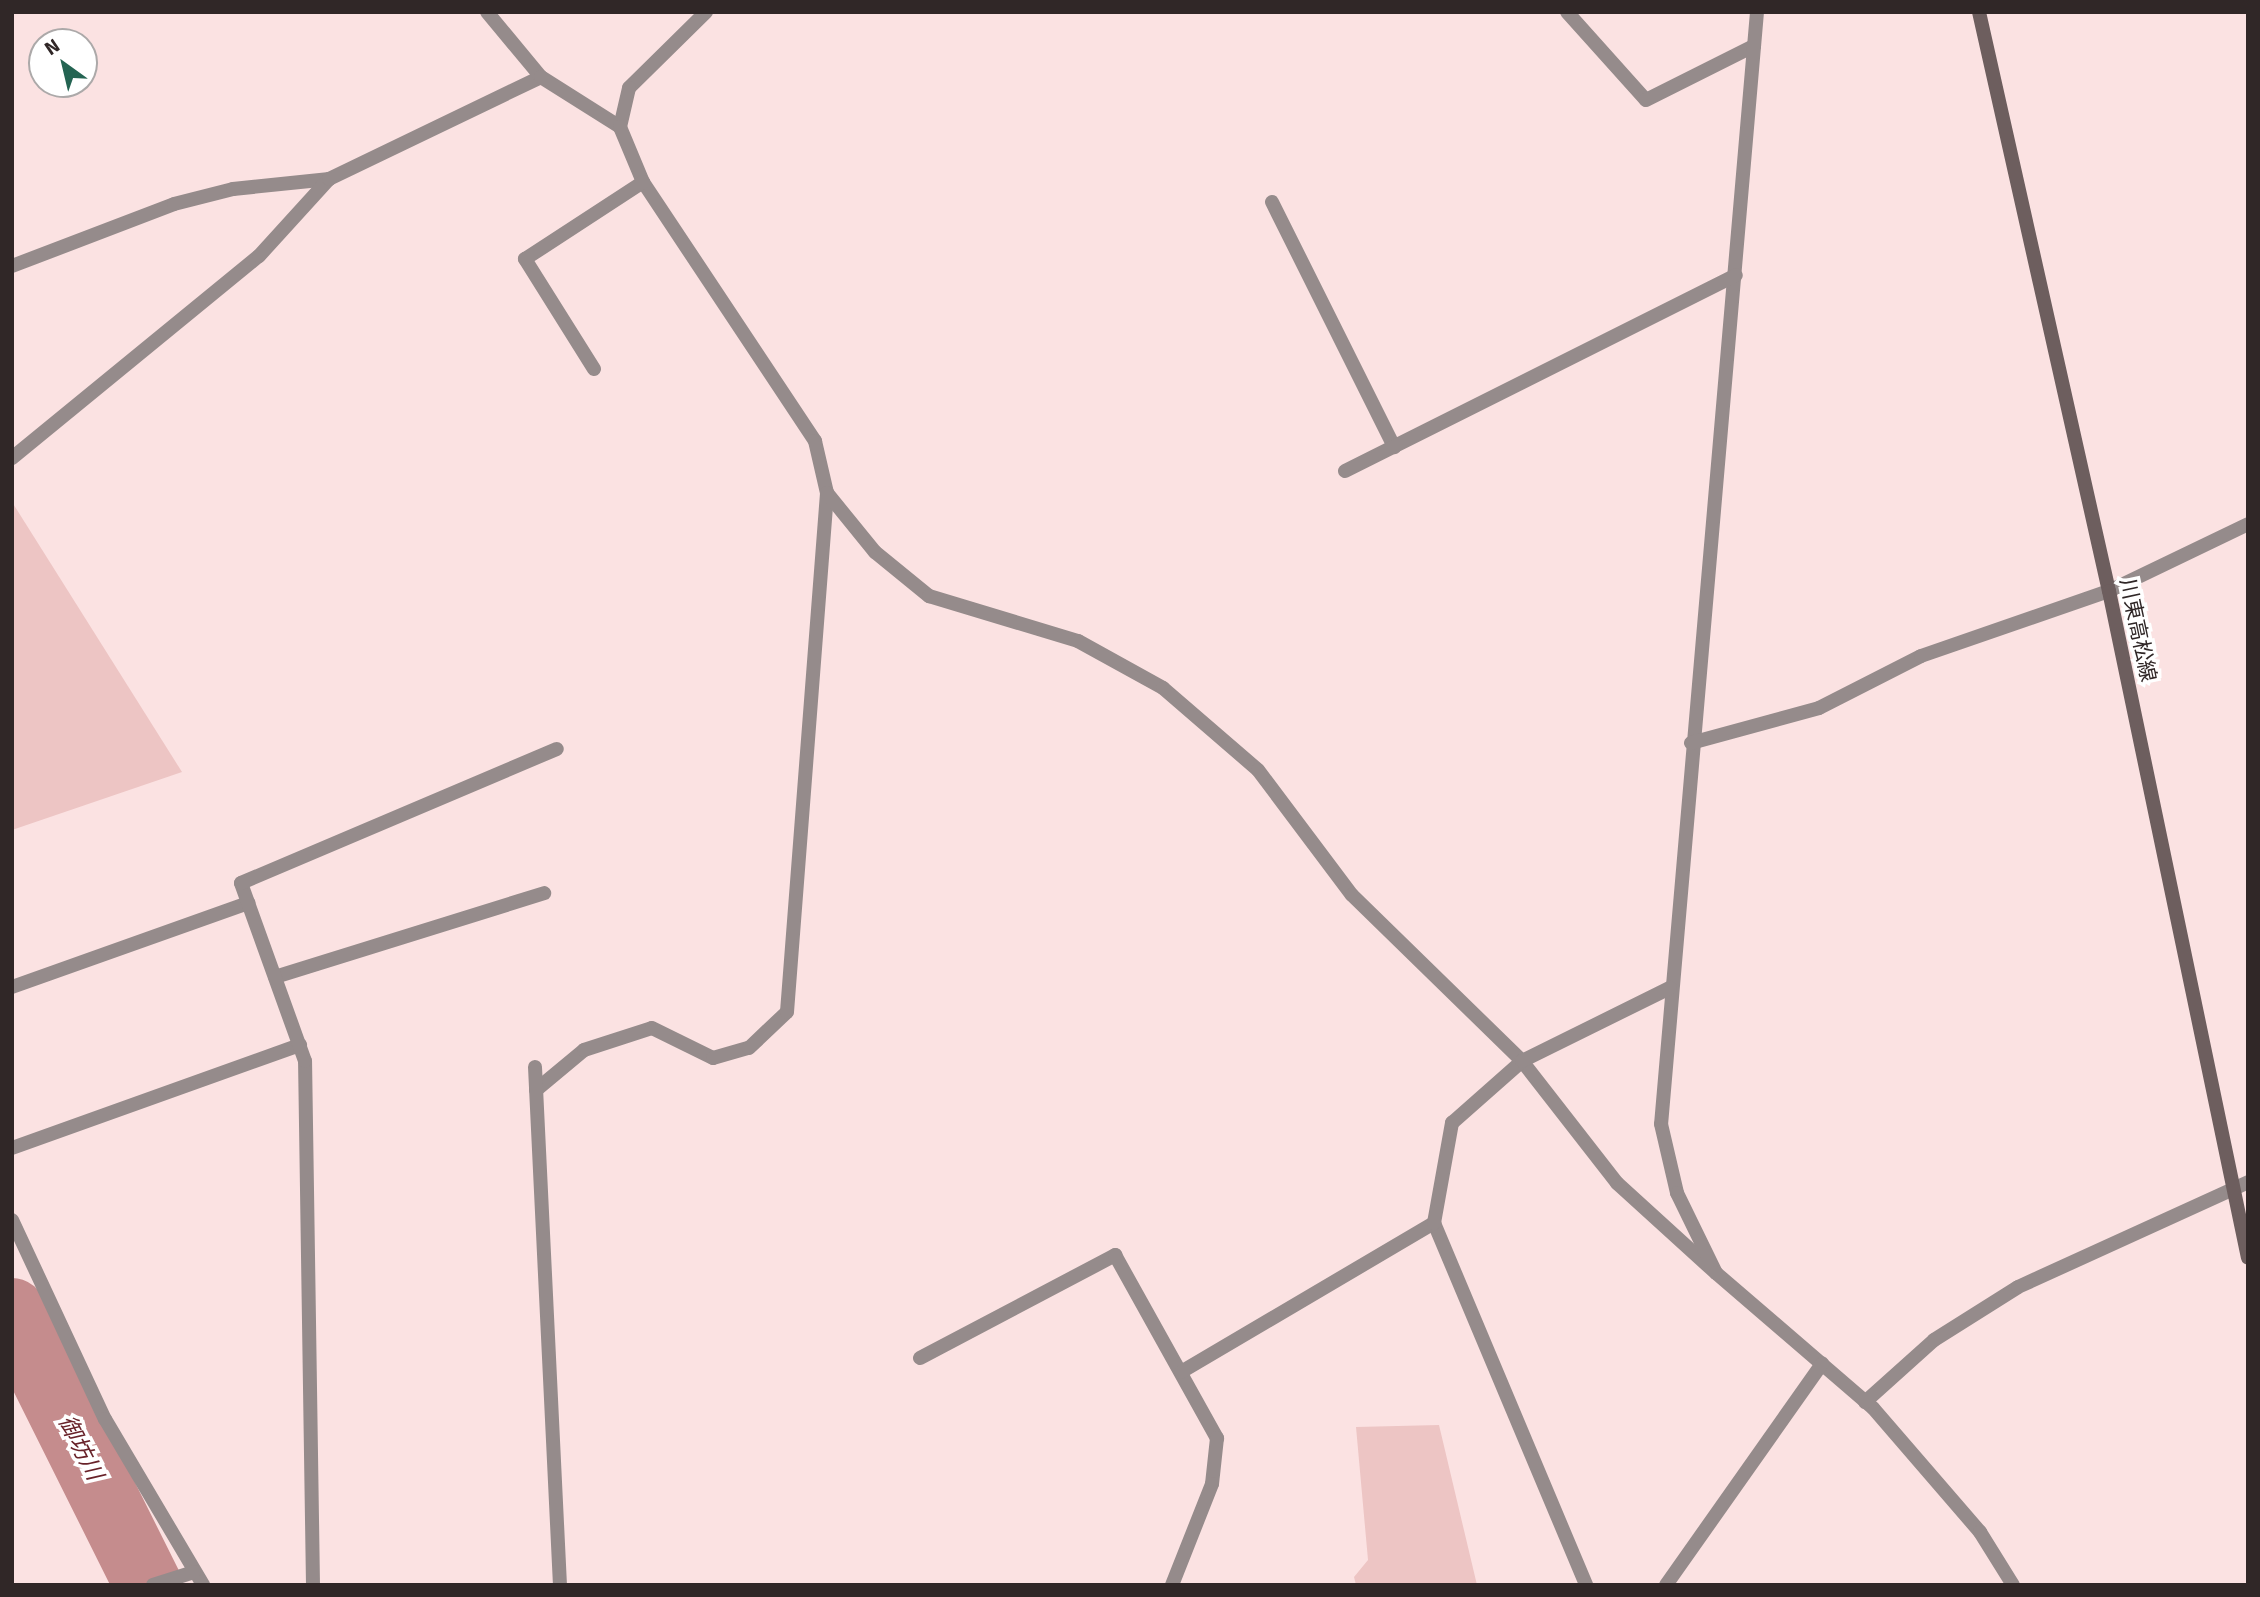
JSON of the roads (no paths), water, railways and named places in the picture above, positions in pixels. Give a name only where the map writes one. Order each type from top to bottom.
[{"type":"main road","name":"川東高松線","points":[[1979,12],[2109,591],[2231,1189],[2248,1258]]},
{"type":"street","points":[[487,12],[541,77],[620,127],[643,182],[815,441],[827,494],[787,1012],[748,1048],[713,1058],[652,1028],[584,1050],[536,1090]]},
{"type":"street","points":[[620,127],[629,88],[706,12]]},
{"type":"street","points":[[1567,12],[1646,100],[1754,46]]},
{"type":"street","points":[[1716,1273],[1677,1193],[1661,1124],[1691,743],[1736,275],[1757,12]]},
{"type":"street","points":[[12,266],[174,204],[233,189],[329,179],[541,77]]},
{"type":"street","points":[[12,458],[259,256],[329,179]]},
{"type":"street","points":[[594,369],[525,259],[643,182]]},
{"type":"street","points":[[1272,202],[1394,447]]},
{"type":"street","points":[[1345,471],[1736,275]]},
{"type":"street","points":[[827,494],[875,552],[929,596],[1078,641],[1163,688],[1258,770],[1352,895],[1522,1061],[1617,1183],[1865,1402],[1980,1532],[2013,1585]]},
{"type":"street","points":[[1691,743],[1819,708],[1921,656],[2109,591],[2248,524]]},
{"type":"street","points":[[313,1585],[305,1061],[241,883],[557,749]]},
{"type":"street","points":[[275,978],[544,893]]},
{"type":"street","points":[[12,988],[248,903]]},
{"type":"street","points":[[1586,1585],[1434,1223],[1452,1123],[1522,1061],[1670,988]]},
{"type":"street","points":[[12,1148],[300,1045]]},
{"type":"street","points":[[535,1067],[560,1585]]},
{"type":"street","points":[[1865,1402],[1934,1340],[2018,1287],[2248,1182]]},
{"type":"street","points":[[12,1220],[105,1419],[203,1585]]},
{"type":"street","points":[[1181,1372],[1434,1223]]},
{"type":"street","points":[[920,1358],[1115,1255],[1217,1438],[1212,1484],[1172,1585]]},
{"type":"street","points":[[1666,1585],[1822,1364]]},
{"type":"street","points":[[159,1583],[194,1572]]},
{"type":"waterway","name":"御坊川","points":[[12,1312],[148,1585]]}]
